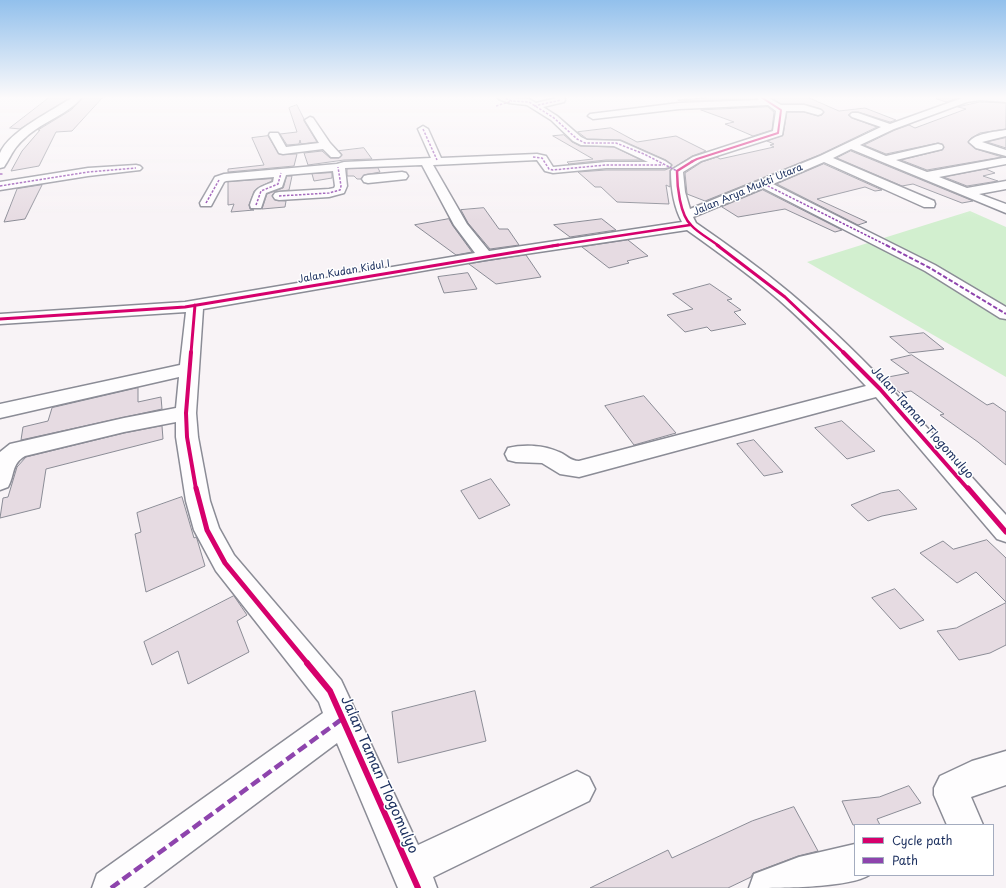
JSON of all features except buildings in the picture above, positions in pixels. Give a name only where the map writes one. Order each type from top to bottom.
[{"type":"street","points":[[0,186],[4,181],[1,170],[3,156],[16,138]]},
{"type":"street","points":[[276,138],[283,150],[326,145]]},
{"type":"street","points":[[279,196],[329,193],[340,190],[341,166],[322,138]]},
{"type":"street","points":[[425,138],[431,165],[461,225],[485,256]]},
{"type":"street","points":[[576,138],[585,143],[616,143],[644,154],[677,171]]},
{"type":"street","points":[[677,171],[697,159],[761,138]]},
{"type":"street","name":"Jalan Arya Mukti Utara","points":[[687,221],[865,138]]},
{"type":"street","points":[[983,138],[974,142],[1004,157]]},
{"type":"street","points":[[850,145],[1006,209]]},
{"type":"street","points":[[886,159],[938,147]]},
{"type":"street","points":[[206,203],[221,179],[341,166],[431,165],[537,157],[542,158],[549,169],[553,170],[606,165],[665,165]]},
{"type":"street","points":[[927,176],[1004,157]]},
{"type":"street","points":[[824,158],[929,204]]},
{"type":"street","points":[[368,179],[431,165]]},
{"type":"street","points":[[0,186],[88,172],[136,168]]},
{"type":"street","points":[[677,171],[677,181],[687,221]]},
{"type":"street","points":[[256,205],[261,192],[278,184],[281,173]]},
{"type":"street","points":[[764,184],[930,268],[1006,314]]},
{"type":"street","points":[[967,192],[1006,185]]},
{"type":"street","name":"Jalan Kudan Kidul I","points":[[0,319],[195,305],[687,221]]},
{"type":"street","name":"Jalan Taman Tlogomulyo","points":[[687,221],[785,297],[832,341],[880,389],[1005,529]]},
{"type":"street","name":"Jalan Taman Tlogomulyo","points":[[195,305],[186,412],[187,437],[198,501],[207,530],[225,563],[330,692],[413,878]]},
{"type":"street","points":[[0,411],[189,369]]},
{"type":"street","points":[[516,454],[543,454],[550,456],[566,468],[579,469],[880,389]]},
{"type":"street","points":[[0,481],[6,458],[9,454],[18,450],[186,412]]},
{"type":"street","points":[[111,888],[342,719]]},
{"type":"street","points":[[965,824],[952,795],[952,788],[972,778],[1006,768]]},
{"type":"street","points":[[413,878],[577,789]]},
{"type":"street","points":[[768,888],[799,876],[854,863]]},
{"type":"green space","points":[[970,211],[1006,227],[1006,377],[807,262]]},
{"type":"marked path","points":[[427,138],[437,160]]},
{"type":"marked path","points":[[576,138],[585,143],[616,143],[644,154],[677,171]]},
{"type":"marked path","points":[[533,157],[542,158],[549,169],[553,170],[606,165],[663,165]]},
{"type":"marked path","points":[[279,196],[329,193],[340,190],[341,186],[338,167]]},
{"type":"marked path","points":[[0,186],[88,172],[136,168]]},
{"type":"marked path","points":[[256,205],[261,191],[278,184],[281,173]]},
{"type":"marked path","points":[[206,203],[219,180]]},
{"type":"marked path","points":[[764,184],[930,268],[1006,314]]},
{"type":"marked path","points":[[111,888],[342,719]]},
{"type":"cycle path","points":[[761,138],[697,159],[677,171],[680,199],[690,225],[748,267],[785,297],[833,341],[880,389],[1006,532]]},
{"type":"cycle path","points":[[0,319],[185,307],[485,256],[690,225]]},
{"type":"cycle path","points":[[195,305],[186,413],[187,437],[198,501],[207,530],[225,563],[330,691],[418,888]]}]
